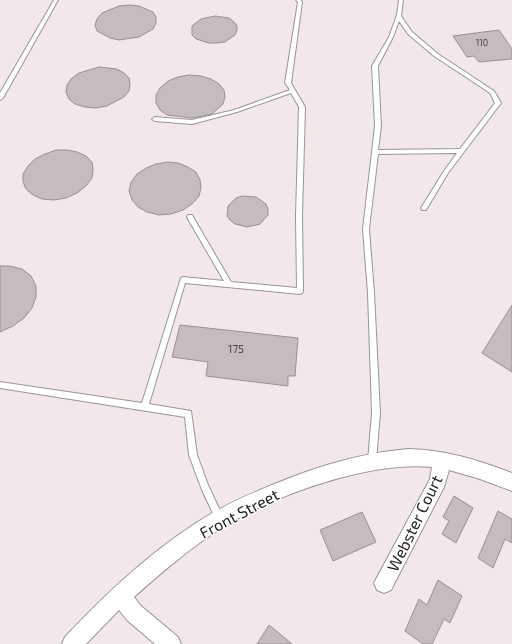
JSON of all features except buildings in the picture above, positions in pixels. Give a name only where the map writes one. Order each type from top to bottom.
[{"type":"street","name":"Front Street","points":[[72,644],[120,595],[176,550],[220,519],[278,491],[343,468],[372,461],[408,458],[425,458],[466,465],[512,482]]},
{"type":"street","name":"Webster Court","points":[[384,584],[438,481],[442,461]]},
{"type":"street","points":[[120,595],[134,613],[171,644]]},
{"type":"lane","points":[[0,98],[56,0]]},
{"type":"lane","points":[[145,406],[183,280],[300,291],[299,216],[302,107],[288,83],[300,2],[298,0]]},
{"type":"lane","points":[[372,461],[376,413],[371,294],[366,229],[378,126],[376,66],[391,37],[398,17],[400,0]]},
{"type":"lane","points":[[398,17],[410,34],[436,55],[492,92],[498,103],[446,172],[424,208]]},
{"type":"lane","points":[[155,119],[192,122],[235,111],[293,91]]},
{"type":"lane","points":[[375,152],[462,151]]},
{"type":"lane","points":[[190,217],[229,284]]},
{"type":"lane","points":[[0,385],[88,400],[145,406],[188,414],[193,455],[205,487],[220,519]]}]
